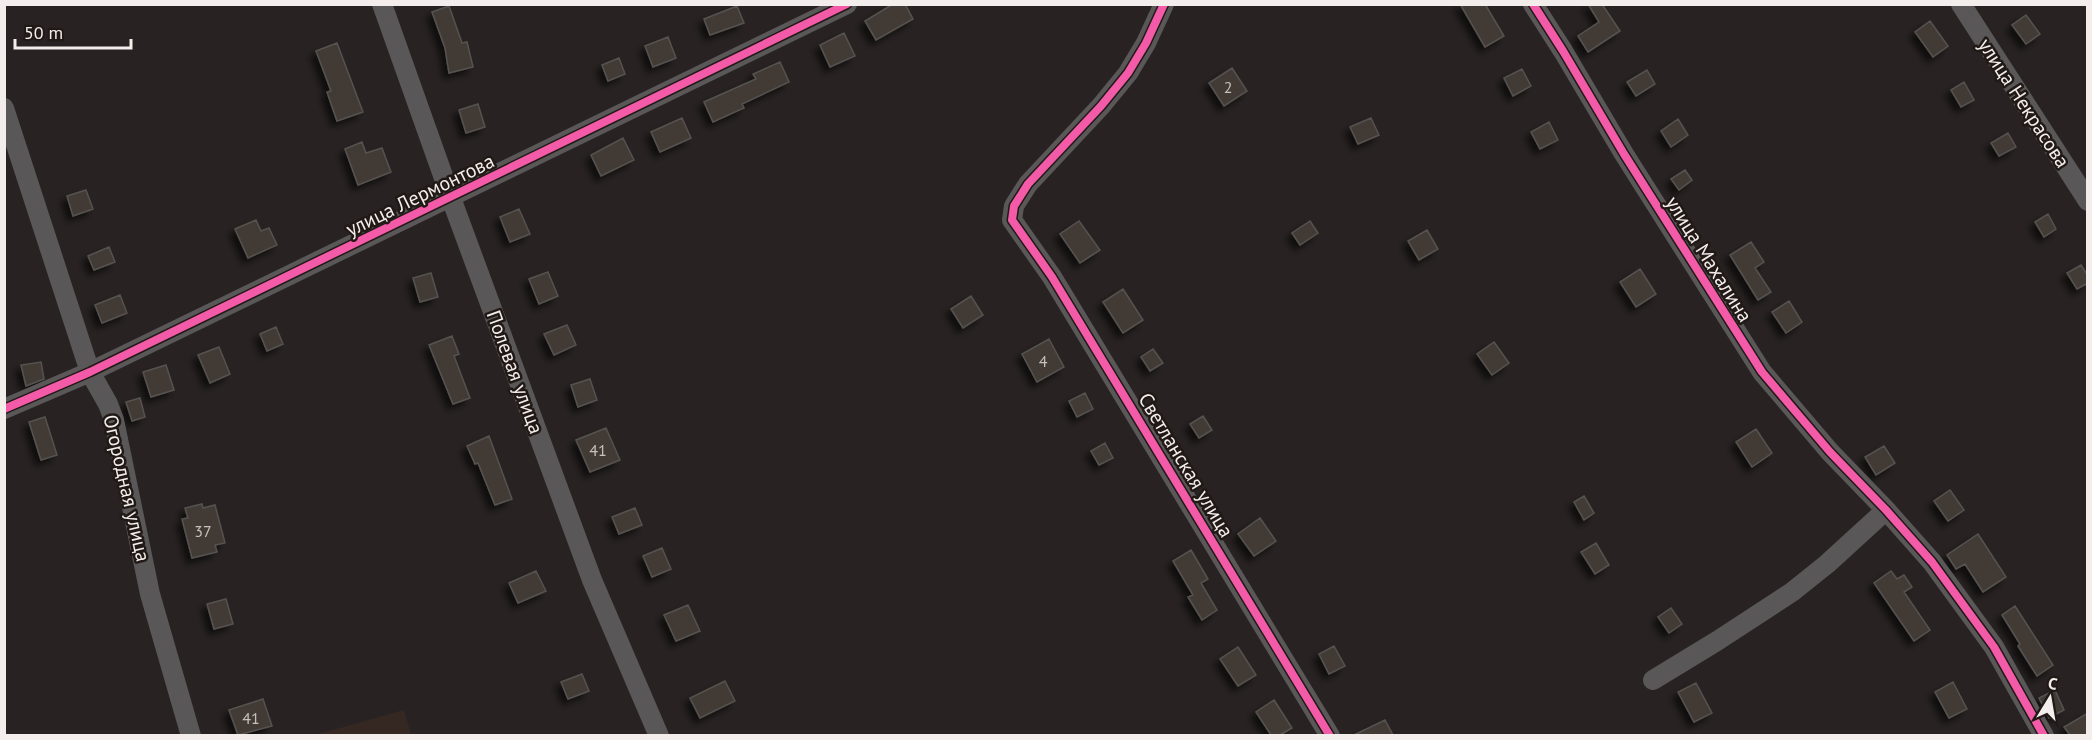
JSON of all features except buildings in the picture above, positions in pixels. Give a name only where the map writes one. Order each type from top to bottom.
[{"type":"street","name":"Полевая улица","points":[[382,4],[592,580],[659,735]]},
{"type":"street","name":"улица Лермонтова","points":[[4,409],[90,372],[847,4]]},
{"type":"street","name":"Светланская улица","points":[[1164,4],[1146,43],[1128,73],[1101,106],[1028,184],[1017,199],[1012,220],[1052,277],[1330,735]]},
{"type":"street","name":"улица Махалина","points":[[1533,4],[1624,154],[1762,372],[1822,444],[1886,510],[1932,562],[1994,647],[2044,735]]},
{"type":"street","name":"улица Некрасова","points":[[1961,4],[2088,201]]},
{"type":"street","name":"Огородная улица","points":[[4,108],[90,372],[114,420],[150,594],[191,735]]},
{"type":"street","points":[[1653,680],[1792,592],[1827,564],[1886,510]]},
{"type":"shaded area","points":[[404,710],[411,735],[315,735]]},
{"type":"cycle path","points":[[4,409],[90,372],[847,4]]},
{"type":"cycle path","points":[[1164,4],[1146,43],[1128,73],[1101,106],[1028,184],[1014,206],[1012,220],[1052,277],[1330,736]]},
{"type":"cycle path","points":[[1533,4],[1624,154],[1762,372],[1830,452],[1932,562],[1994,647],[2044,736]]}]
